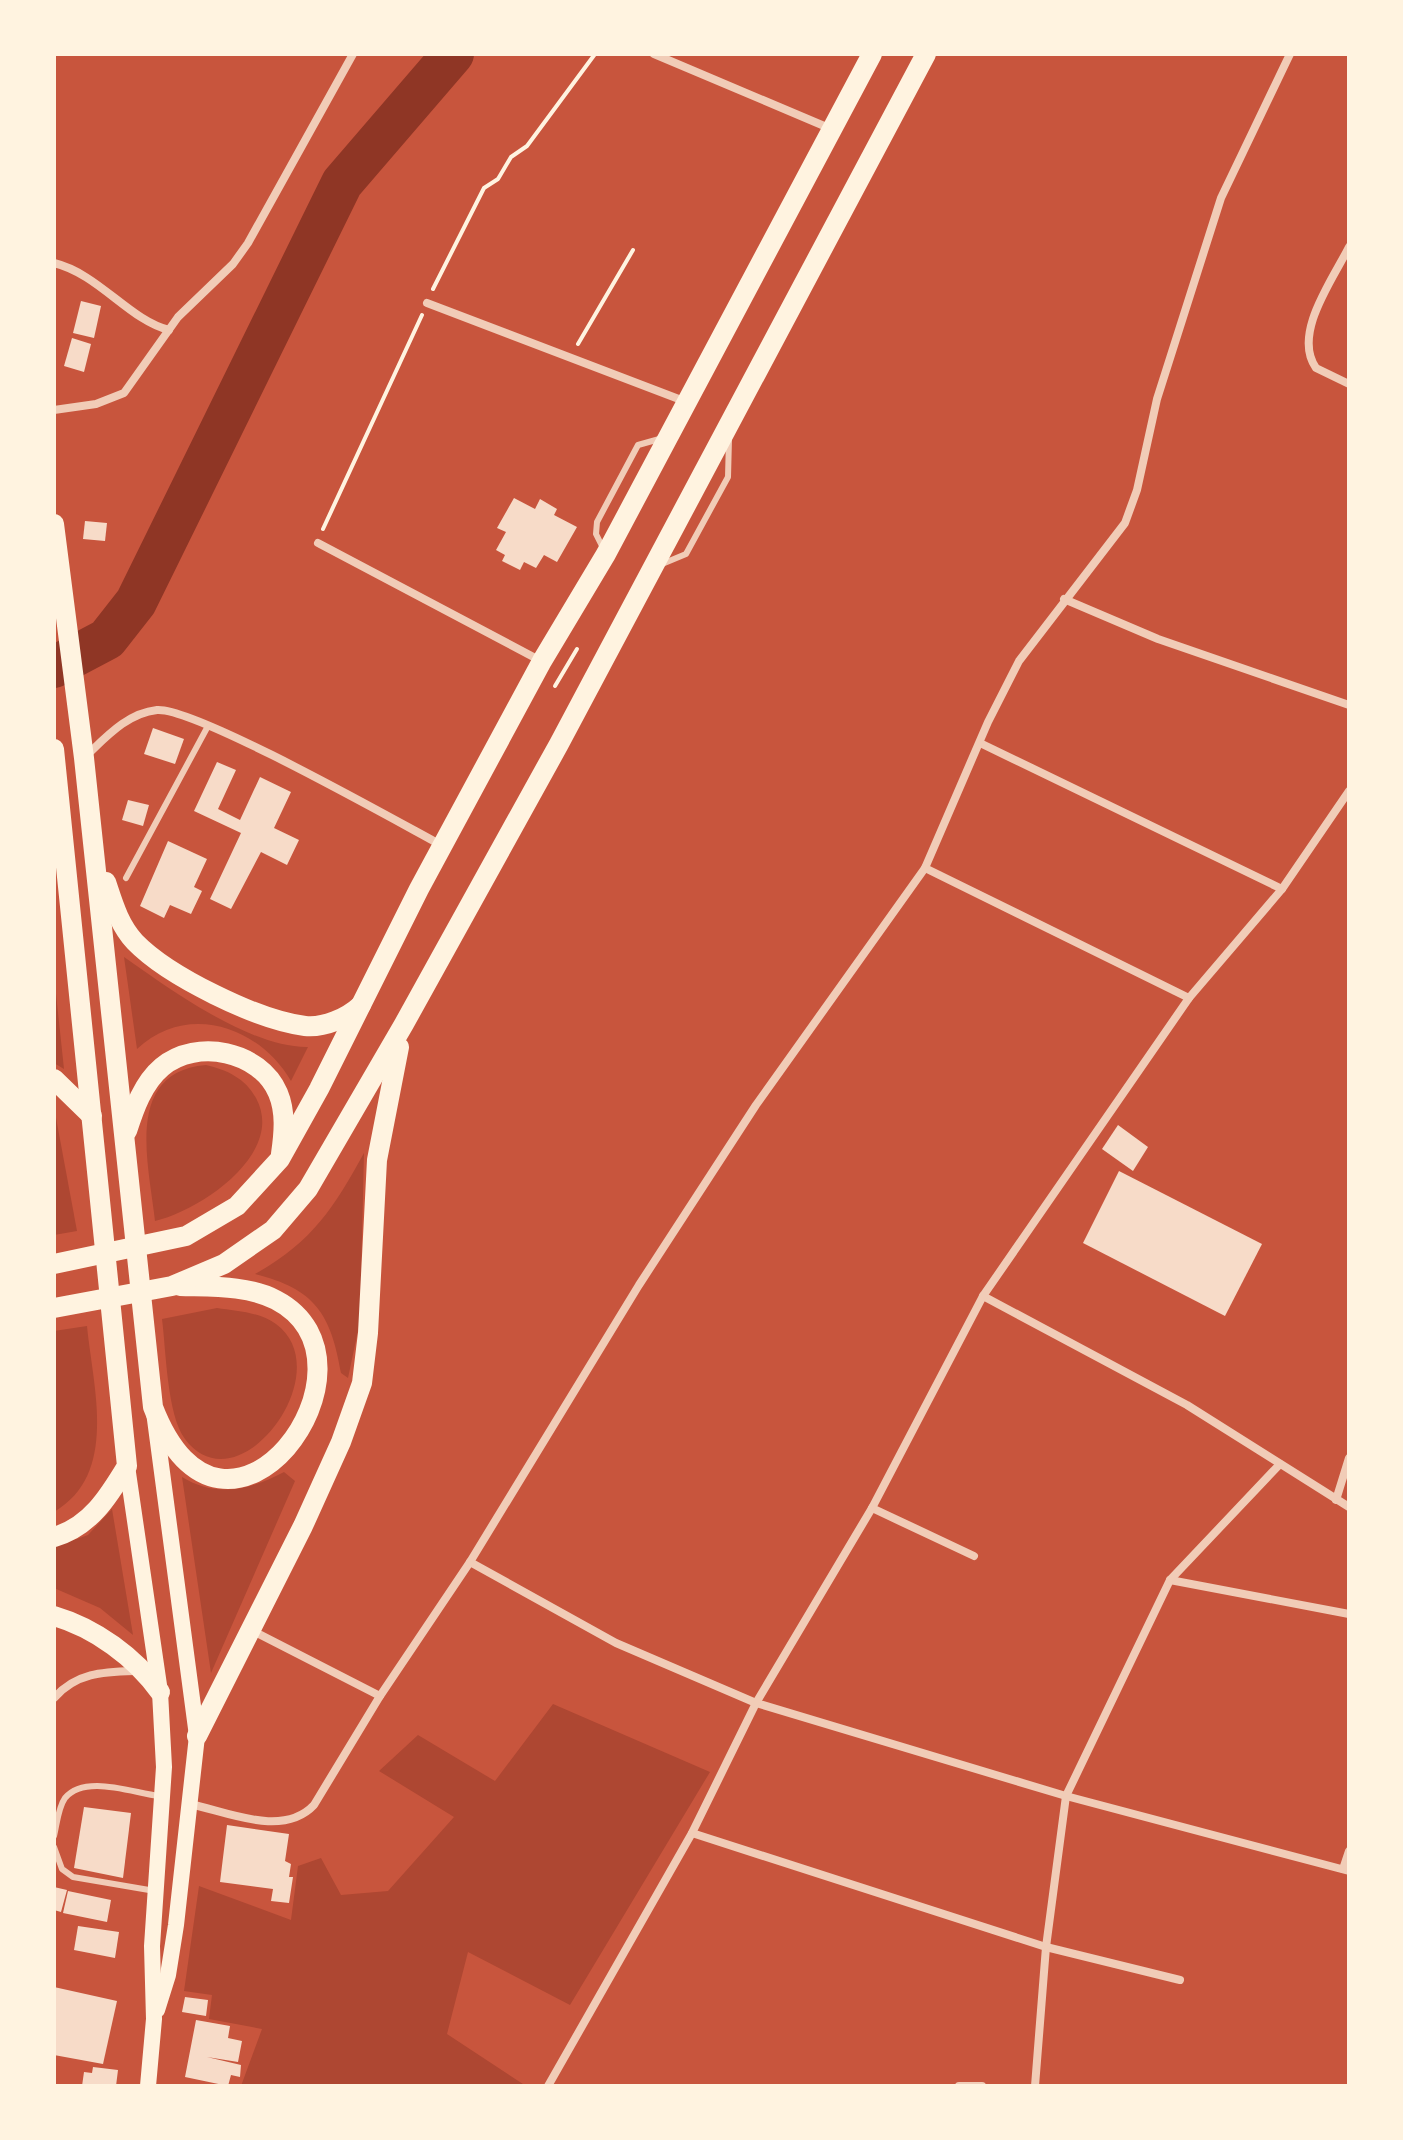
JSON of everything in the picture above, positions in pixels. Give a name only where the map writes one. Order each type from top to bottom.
[{"type":"main road","points":[[54,1264],[186,1236],[237,1206],[280,1159],[542,661],[606,554],[872,54]]},
{"type":"main road","points":[[54,1308],[172,1286],[243,1253],[289,1213],[324,1164],[404,1024],[729,428],[926,54]]},
{"type":"main road","points":[[54,524],[104,934],[152,1403],[196,1729],[170,1962],[154,2019]]},
{"type":"main road","points":[[54,749],[56,797],[72,903],[126,1459],[160,1692],[162,1797],[151,1972],[154,2019],[148,2086]]},
{"type":"main road","points":[[87,797],[115,910],[125,929],[149,954],[226,1000],[305,1026],[340,1019],[361,1005]]},
{"type":"main road","points":[[196,1729],[250,1629],[341,1442],[362,1383],[368,1333],[377,1160],[404,1024]]},
{"type":"main road","points":[[125,1139],[136,1104],[160,1068],[189,1053],[209,1050],[241,1058],[267,1075],[282,1105],[280,1159]]},
{"type":"main road","points":[[54,1079],[93,1126]]},
{"type":"main road","points":[[152,1403],[165,1439],[178,1457],[207,1473],[233,1479],[251,1476],[281,1457],[301,1426],[316,1387],[319,1364],[315,1343],[306,1324],[289,1308],[273,1298],[245,1291],[172,1286]]},
{"type":"main road","points":[[54,1537],[87,1519],[110,1494],[126,1459]]},
{"type":"main road","points":[[54,1616],[103,1638],[144,1671],[160,1692]]},
{"type":"street","points":[[54,410],[96,404],[124,393],[169,330],[233,264],[248,243],[353,54]]},
{"type":"street","points":[[654,54],[830,129]]},
{"type":"street","points":[[188,1804],[275,1823],[300,1817],[314,1805],[380,1696],[470,1562],[639,1285],[756,1105],[925,868],[1019,661],[1125,523],[1137,490],[1157,399],[1221,198],[1290,54]]},
{"type":"street","points":[[1349,247],[1310,328],[1309,357],[1316,368],[1349,384]]},
{"type":"street","points":[[54,263],[94,282],[146,320],[169,330]]},
{"type":"street","points":[[427,303],[685,402]]},
{"type":"street","points":[[318,543],[542,661]]},
{"type":"street","points":[[1064,599],[1158,639],[1349,705]]},
{"type":"street","points":[[83,750],[140,714],[160,710],[208,726],[444,846]]},
{"type":"street","points":[[980,743],[1282,889]]},
{"type":"street","points":[[548,2086],[692,1833],[756,1703],[872,1508],[983,1296],[1189,998],[1282,889],[1349,791]]},
{"type":"street","points":[[925,868],[1189,998]]},
{"type":"street","points":[[983,1296],[1187,1405],[1349,1507]]},
{"type":"street","points":[[1336,1500],[1349,1458]]},
{"type":"street","points":[[1035,2086],[1046,1947],[1066,1796],[1170,1580],[1280,1464]]},
{"type":"street","points":[[872,1508],[974,1556]]},
{"type":"street","points":[[470,1562],[616,1643],[756,1703],[1066,1796],[1346,1870],[1349,1851]]},
{"type":"street","points":[[1170,1580],[1349,1614]]},
{"type":"street","points":[[250,1629],[380,1696]]},
{"type":"street","points":[[54,1698],[75,1679],[92,1673],[144,1671]]},
{"type":"street","points":[[692,1833],[1046,1947],[1180,1980]]},
{"type":"street","points":[[959,2086],[982,2086]]},
{"type":"lane","points":[[126,878],[208,726]]},
{"type":"lane","points":[[54,1836],[61,1806],[78,1788],[92,1786],[162,1797]]},
{"type":"lane","points":[[54,1847],[62,1869],[73,1877],[155,1891]]},
{"type":"path","points":[[318,543],[467,216],[484,188],[498,179],[511,157],[527,146],[576,75],[595,54]]},
{"type":"path","points":[[567,358],[633,250]]},
{"type":"shaded area","points":[[124,957],[187,1000],[236,1027],[285,1045],[308,1047],[291,1081],[260,1046],[241,1034],[221,1027],[199,1024],[178,1026],[157,1035],[137,1049]]},
{"type":"shaded area","points":[[54,975],[64,1069],[54,1063]]},
{"type":"shaded area","points":[[206,1065],[235,1076],[252,1091],[262,1119],[259,1139],[249,1158],[215,1192],[174,1215],[155,1221],[147,1149],[147,1125],[152,1103],[162,1084],[180,1071]]},
{"type":"shaded area","points":[[54,1107],[77,1231],[54,1235]]},
{"type":"shaded area","points":[[364,1153],[360,1321],[348,1378],[341,1373],[332,1335],[317,1307],[292,1288],[255,1274],[306,1237],[331,1207]]},
{"type":"shaded area","points":[[217,1308],[255,1314],[276,1324],[293,1346],[297,1372],[290,1400],[275,1426],[254,1446],[231,1458],[207,1456],[185,1439],[174,1414],[166,1364],[162,1319]]},
{"type":"shaded area","points":[[87,1326],[96,1402],[95,1453],[87,1476],[74,1496],[54,1512],[54,1331]]},
{"type":"shaded area","points":[[284,1472],[295,1481],[211,1673],[182,1477],[208,1488],[233,1489]]},
{"type":"shaded area","points":[[112,1509],[133,1635],[100,1608],[54,1588],[54,1547],[88,1535]]},
{"type":"shaded area","points":[[553,1704],[710,1772],[570,2005],[468,1952],[447,2034],[526,2086],[241,2086],[262,2029],[209,2019],[212,1995],[184,1991],[199,1886],[291,1920],[298,1866],[321,1858],[341,1895],[388,1891],[454,1817],[379,1771],[418,1735],[495,1781]]},
{"type":"building","points":[[81,301],[101,306],[94,338],[73,333]]},
{"type":"building","points":[[72,338],[91,344],[84,372],[64,366]]},
{"type":"building","points":[[514,498],[535,509],[540,499],[557,509],[554,515],[577,527],[557,562],[544,555],[536,568],[524,562],[520,570],[502,561],[505,555],[496,550],[506,532],[497,528]]},
{"type":"building","points":[[85,521],[107,523],[105,541],[83,539]]},
{"type":"building","points":[[153,728],[184,739],[175,764],[144,754]]},
{"type":"building","points":[[217,762],[236,770],[218,809],[240,820],[260,777],[291,792],[274,828],[299,840],[287,865],[261,852],[231,909],[210,899],[241,833],[194,811]]},
{"type":"building","points":[[128,800],[149,805],[143,826],[122,820]]},
{"type":"building","points":[[168,841],[207,859],[194,887],[202,891],[191,914],[170,905],[164,918],[140,906]]},
{"type":"building","points":[[1118,1125],[1148,1147],[1133,1171],[1102,1149]]},
{"type":"building","points":[[1119,1171],[1262,1244],[1225,1316],[1083,1243]]},
{"type":"building","points":[[84,1807],[131,1813],[123,1878],[74,1868]]},
{"type":"building","points":[[227,1825],[289,1834],[285,1861],[291,1864],[289,1877],[293,1877],[289,1903],[271,1901],[273,1889],[220,1882]]},
{"type":"building","points":[[54,1887],[67,1890],[61,1912],[54,1910]]},
{"type":"building","points":[[68,1891],[111,1900],[107,1922],[63,1913]]},
{"type":"building","points":[[78,1926],[119,1932],[115,1958],[74,1950]]},
{"type":"building","points":[[54,1987],[117,2001],[103,2064],[54,2055]]},
{"type":"building","points":[[185,1997],[208,2000],[206,2016],[182,2012]]},
{"type":"building","points":[[196,2020],[230,2026],[228,2038],[242,2041],[238,2062],[207,2057],[241,2065],[240,2077],[231,2075],[228,2086],[185,2077]]},
{"type":"building","points":[[93,2067],[118,2070],[116,2086],[82,2086],[84,2072],[92,2073]]},
{"type":"waterway","points":[[54,667],[107,639],[136,602],[342,183],[453,54]]}]
